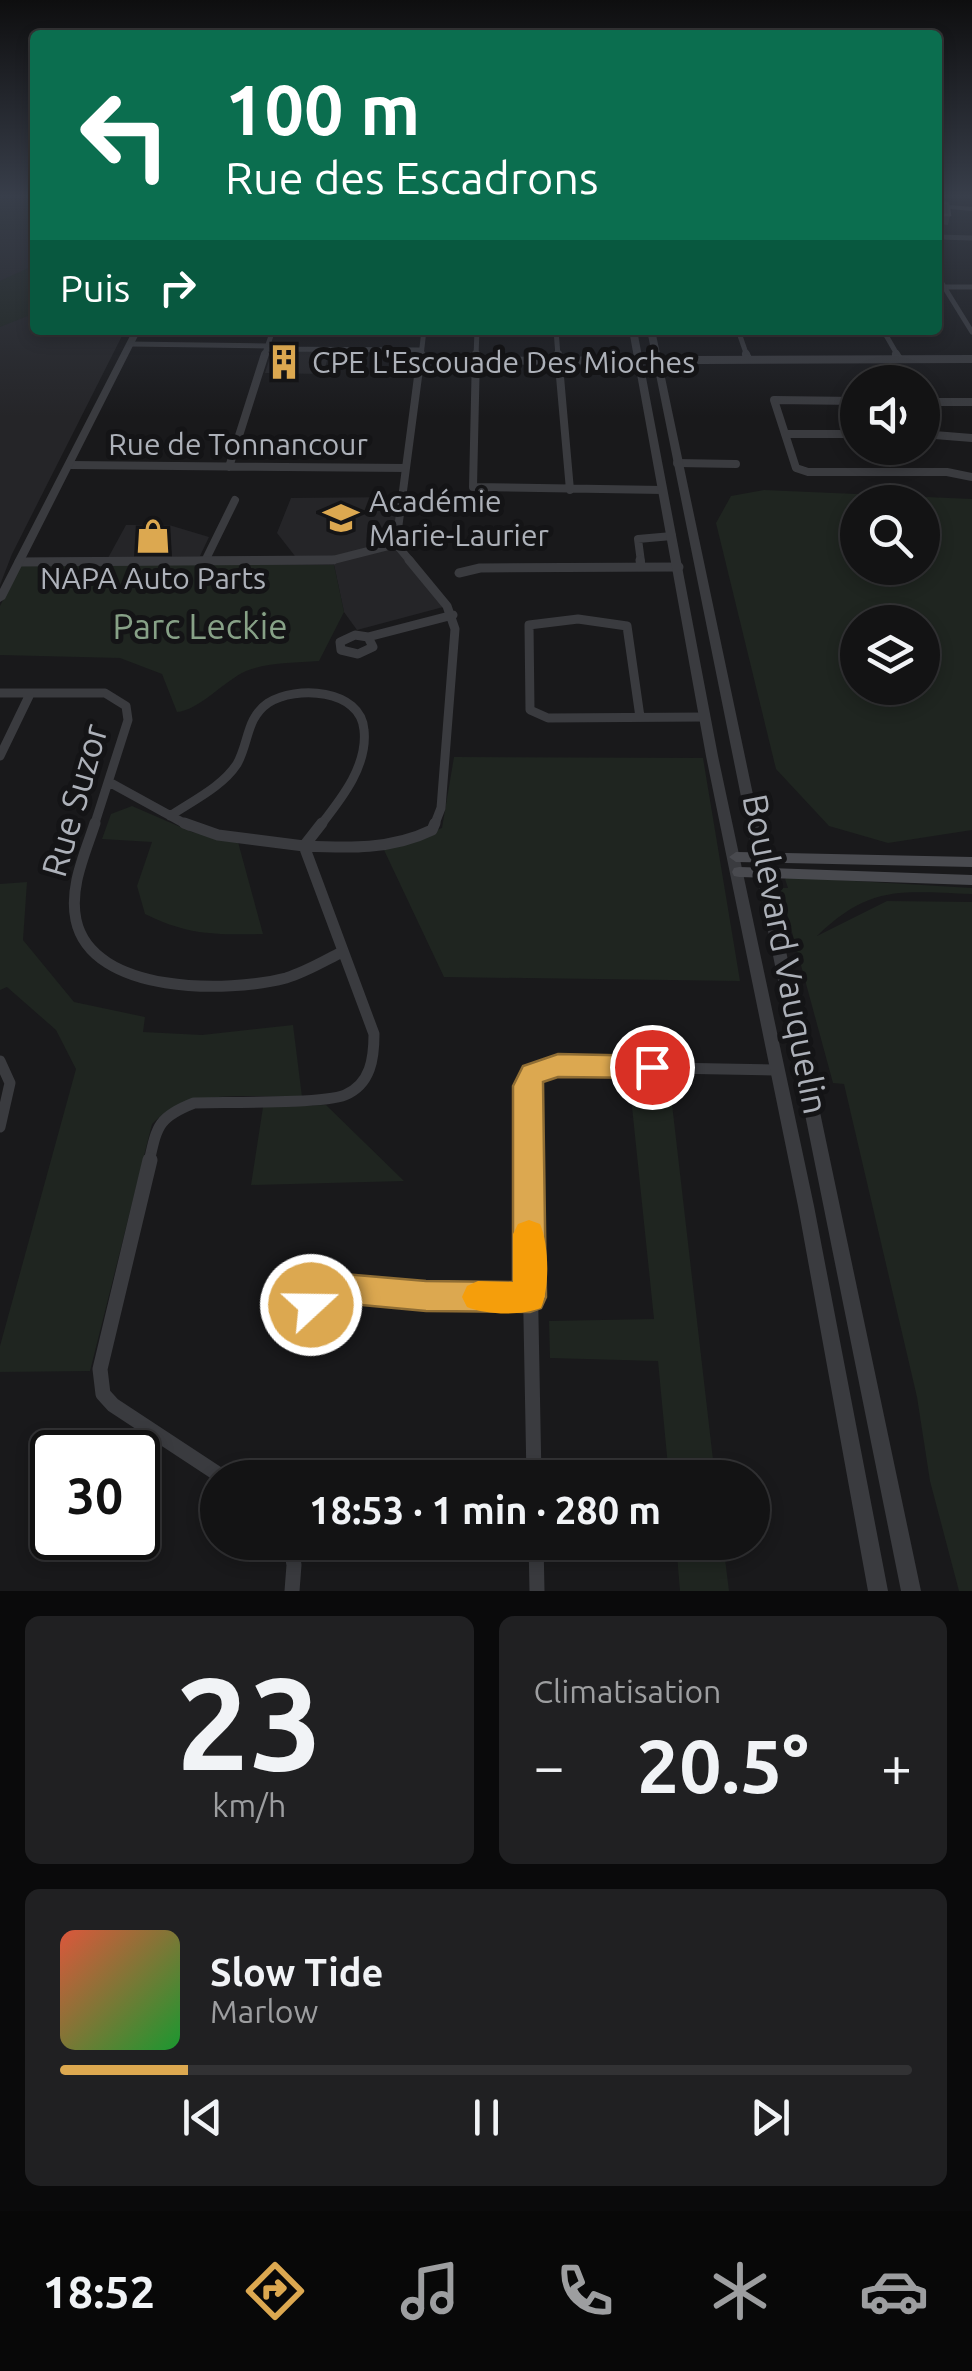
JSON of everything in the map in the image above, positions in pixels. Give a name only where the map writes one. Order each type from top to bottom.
[{"type":"main road","points":[[737,864],[972,862]]},
{"type":"main road","points":[[760,864],[972,880]]},
{"type":"street","points":[[942,284],[972,332]]},
{"type":"street","points":[[944,287],[972,287]]},
{"type":"street","points":[[0,600],[135,335]]},
{"type":"street","points":[[230,467],[271,335]]},
{"type":"street","points":[[109,782],[170,816],[218,835],[304,846],[388,846],[422,836],[438,822],[455,629],[452,614],[396,544],[423,335]]},
{"type":"street","points":[[477,335],[475,488],[664,490]]},
{"type":"street","points":[[557,335],[570,490]]},
{"type":"street","name":"Boulevard Vauquelin","points":[[634,335],[705,718],[806,1206],[878,1591]]},
{"type":"street","name":"Boulevard Vauquelin","points":[[651,335],[911,1591]]},
{"type":"street","points":[[740,335],[748,359]]},
{"type":"street","points":[[886,335],[899,359]]},
{"type":"street","points":[[131,344],[421,350]]},
{"type":"street","points":[[476,360],[972,359]]},
{"type":"street","points":[[840,401],[774,400],[796,468],[808,472],[947,472],[972,476]]},
{"type":"street","points":[[940,402],[972,402]]},
{"type":"street","points":[[785,434],[840,434]]},
{"type":"street","points":[[940,435],[972,438]]},
{"type":"street","points":[[676,463],[736,464]]},
{"type":"street","name":"Rue de Tonnancour","points":[[70,465],[406,468]]},
{"type":"street","points":[[205,560],[234,500]]},
{"type":"street","points":[[641,566],[638,539],[672,536]]},
{"type":"street","points":[[20,562],[333,560],[396,544]]},
{"type":"street","points":[[459,573],[480,568],[678,567]]},
{"type":"street","points":[[368,637],[452,614]]},
{"type":"street","points":[[640,717],[627,626],[580,621],[529,625],[530,710],[534,714],[548,718],[705,718]]},
{"type":"street","name":"Rue Suzor","points":[[0,693],[105,693],[126,706],[128,720],[74,892],[74,917],[84,942],[99,958],[170,984],[251,984],[288,978],[342,952]]},
{"type":"street","points":[[0,756],[30,694]]},
{"type":"street","points":[[170,816],[235,767],[252,722],[266,706],[289,696],[324,694],[354,706],[366,728],[365,744],[344,793],[304,846]]},
{"type":"street","points":[[200,1462],[113,1405],[102,1394],[100,1369],[158,1124],[173,1110],[194,1102],[343,1096],[362,1086],[374,1067],[374,1034],[369,1015],[304,846]]},
{"type":"street","points":[[0,1061],[10,1083],[0,1127]]},
{"type":"street","points":[[534,1460],[527,1086],[532,1074],[558,1066],[775,1070]]},
{"type":"street","points":[[344,1288],[426,1296],[530,1297]]},
{"type":"street","points":[[292,1591],[293,1560]]},
{"type":"street","points":[[536,1560],[537,1591]]},
{"type":"shaded area","points":[[0,268],[30,268],[30,335],[122,335],[0,585]]},
{"type":"shaded area","points":[[272,351],[330,351],[323,374],[265,373]]},
{"type":"shaded area","points":[[403,497],[397,544],[447,606],[357,630],[344,612],[333,560],[298,560],[277,533],[291,498]]},
{"type":"shaded area","points":[[126,525],[169,525],[209,537],[200,556],[108,558]]},
{"type":"green space","points":[[30,268],[30,315],[0,327],[0,281]]},
{"type":"green space","points":[[764,490],[840,493],[840,585],[940,585],[940,498],[972,499],[972,830],[888,843],[829,826],[776,769],[716,523],[731,496]]},
{"type":"green space","name":"Parc Leckie","points":[[20,565],[334,565],[344,612],[319,661],[273,664],[246,671],[194,707],[177,712],[162,674],[120,658],[0,655],[0,606]]},
{"type":"green space","points":[[454,757],[703,758],[740,981],[444,977],[384,850],[442,828]]},
{"type":"green space","points":[[132,806],[192,832],[238,842],[263,934],[202,932],[145,914],[137,886],[152,842],[102,839],[111,814]]},
{"type":"green space","points":[[788,877],[972,888],[972,894],[906,893],[871,899],[836,919],[817,936],[887,901],[972,902],[972,1591],[959,1591],[930,1481],[917,1397],[844,1084],[833,1083],[780,888],[788,888]]},
{"type":"green space","points":[[27,882],[23,940],[74,1002],[145,1017],[143,1032],[202,1035],[293,1025],[302,1097],[203,1099],[167,1112],[152,1124],[90,1371],[0,1372],[0,1346],[76,1069],[56,1030],[7,987],[0,990],[0,884]]},
{"type":"green space","points":[[629,1078],[669,1078],[713,1460],[667,1460],[658,1361],[550,1358],[549,1321],[654,1319]]},
{"type":"green space","points":[[326,1105],[404,1181],[251,1185],[263,1107]]},
{"type":"green space","points":[[677,1560],[725,1560],[729,1591],[680,1591]]},
{"type":"building","points":[[280,350],[292,350],[288,359],[276,359]]},
{"type":"slow traffic","points":[[478,1297],[530,1297],[529,1234]]},
{"type":"place","name":"CPE L'Escouade Des Mioches","points":[[284,362]]},
{"type":"place","name":"Académie Marie-Laurier","points":[[341,518]]},
{"type":"place","name":"NAPA Auto Parts","points":[[153,536]]},
{"type":"route","points":[[311,1305],[331,1304],[344,1288],[426,1296],[530,1297],[527,1086],[532,1074],[558,1066],[652,1067]]}]
